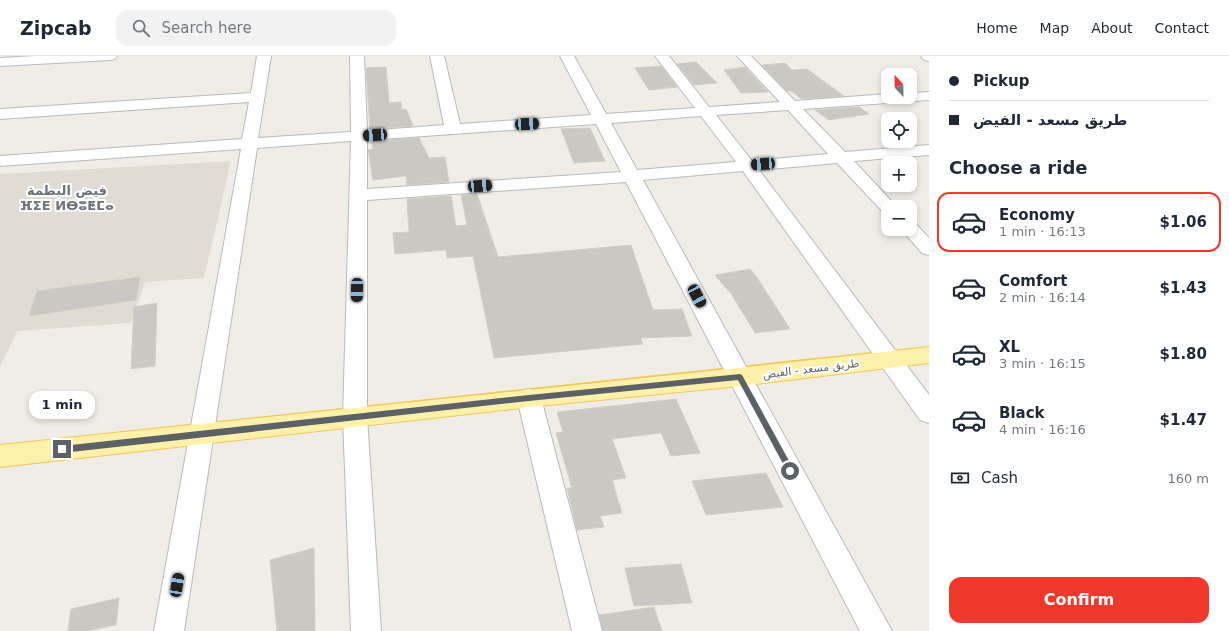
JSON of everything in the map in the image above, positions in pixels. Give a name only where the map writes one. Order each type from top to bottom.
[{"type":"main road","name":"طريق مسعد - الفيض","points":[[0,456],[529,398],[740,377],[929,355]]},
{"type":"street","points":[[0,62],[110,56]]},
{"type":"street","points":[[169,631],[264,56]]},
{"type":"street","points":[[357,56],[359,136],[355,417],[366,631]]},
{"type":"street","points":[[437,56],[453,129]]},
{"type":"street","points":[[567,56],[877,631]]},
{"type":"street","points":[[662,56],[748,166],[929,413]]},
{"type":"street","points":[[744,56],[881,200]]},
{"type":"street","points":[[0,161],[929,96]]},
{"type":"street","points":[[0,114],[257,97]]},
{"type":"street","points":[[358,195],[632,176],[929,150]]},
{"type":"street","points":[[529,398],[588,631]]},
{"type":"shaded area","points":[[231,161],[204,278],[145,282],[131,323],[17,331],[0,367],[0,174]]},
{"type":"building","points":[[696,62],[717,83],[694,85],[677,64]]},
{"type":"building","points":[[785,63],[792,70],[807,69],[844,96],[802,99],[791,91],[787,91],[762,65]]},
{"type":"building","points":[[661,66],[677,87],[649,90],[635,68]]},
{"type":"building","points":[[386,67],[389,103],[401,102],[402,110],[406,109],[413,126],[370,129],[366,68]]},
{"type":"building","points":[[745,67],[768,92],[741,93],[724,70]]},
{"type":"building","points":[[859,107],[869,114],[829,120],[815,110]]},
{"type":"building","points":[[590,128],[605,161],[574,163],[561,129]]},
{"type":"building","points":[[419,138],[429,158],[445,157],[449,182],[407,185],[406,176],[373,180],[368,150],[373,149],[372,141]]},
{"type":"building","points":[[477,194],[498,257],[631,245],[653,310],[682,309],[692,336],[641,338],[643,344],[494,358],[473,256],[447,258],[446,250],[395,254],[393,233],[409,232],[407,199],[451,196],[456,226],[467,225],[461,195]]},
{"type":"building","points":[[750,269],[790,329],[755,333],[732,295],[715,275]]},
{"type":"building","points":[[140,277],[136,300],[29,316],[37,291]]},
{"type":"building","points":[[157,303],[155,366],[131,369],[134,307]]},
{"type":"building","points":[[676,399],[700,453],[671,456],[661,433],[612,439],[626,478],[612,480],[622,513],[600,516],[604,527],[577,530],[567,488],[572,488],[556,433],[563,432],[557,412]]},
{"type":"building","points":[[766,473],[783,507],[706,515],[692,481]]},
{"type":"building","points":[[314,548],[315,631],[277,631],[270,560]]},
{"type":"building","points":[[681,564],[692,603],[634,606],[625,568]]},
{"type":"building","points":[[119,598],[116,625],[87,631],[68,631],[71,609]]},
{"type":"building","points":[[654,607],[662,631],[603,631],[599,615]]},
{"type":"district","name":"فيض البطمة ⴼⵉⴹ ⵍⴱⵓⵟⵎⴰ","points":[[67,198]]},
{"type":"route","points":[[62,449],[529,398],[740,377],[790,471]]}]
